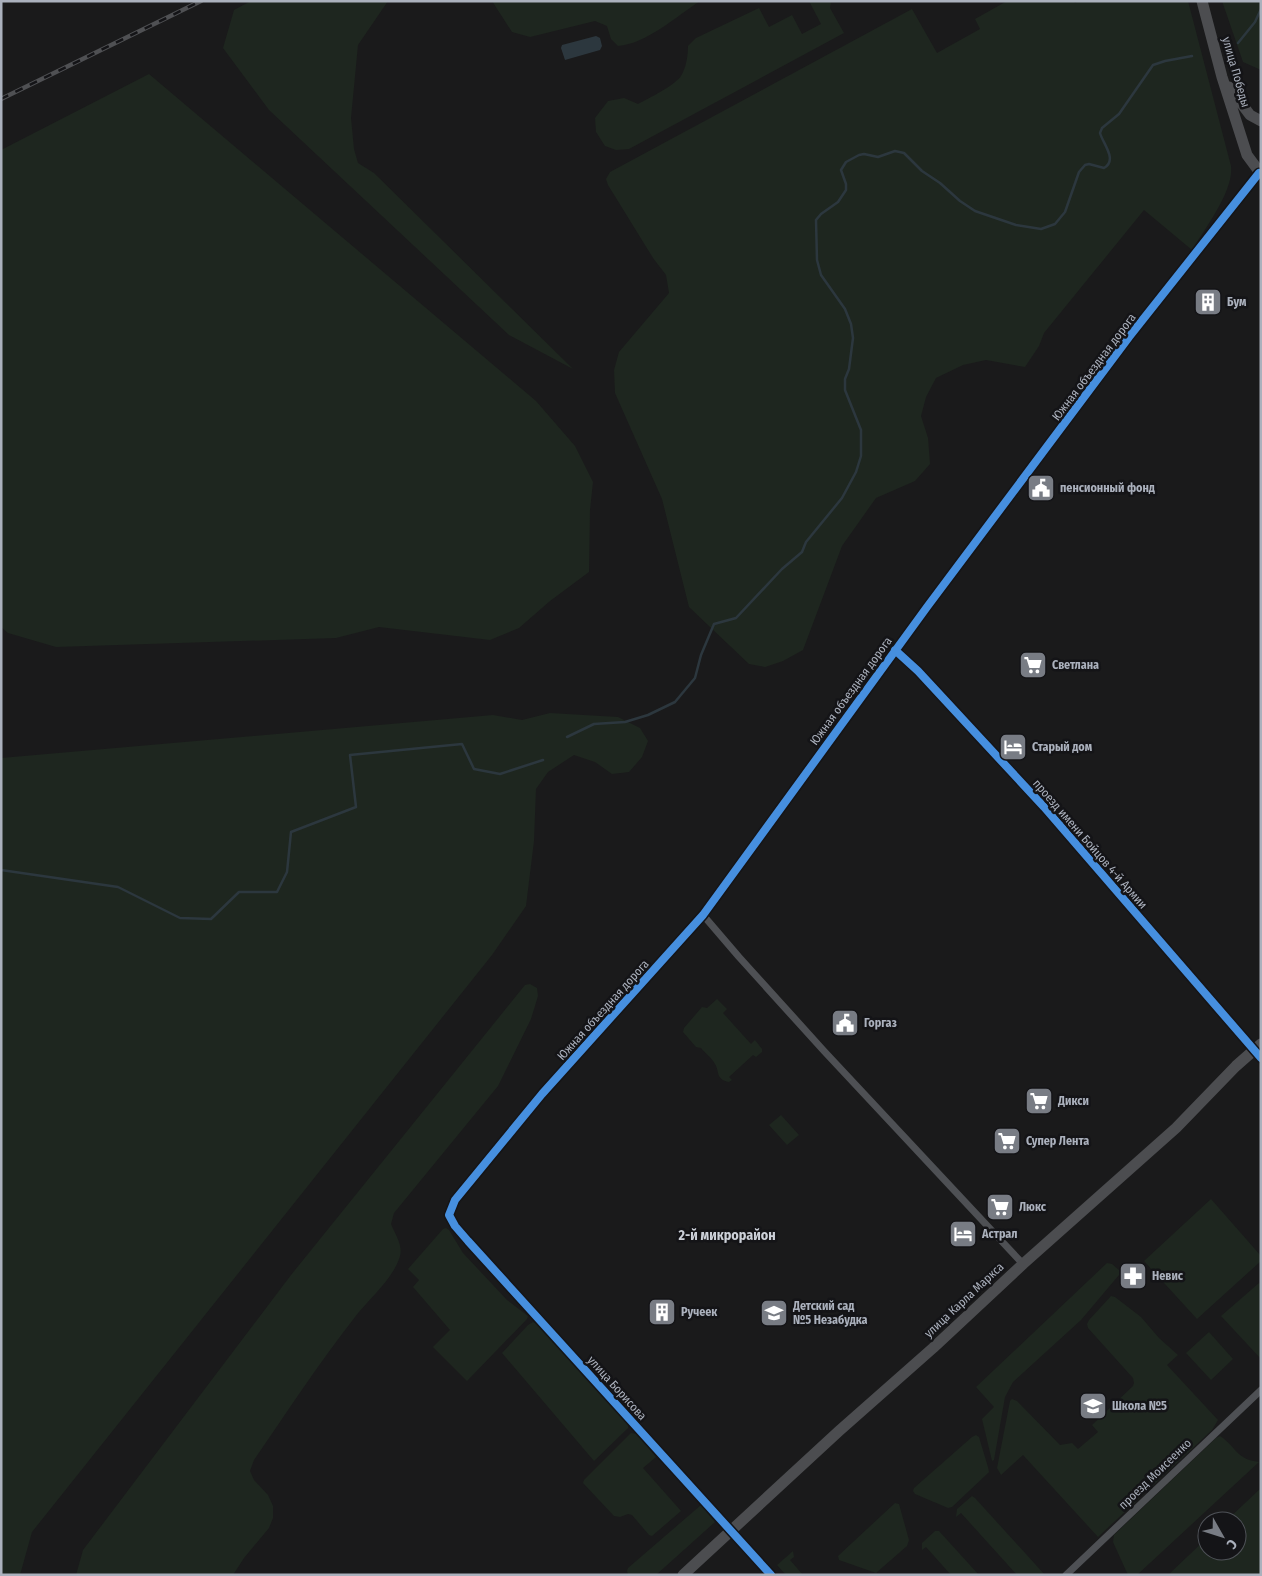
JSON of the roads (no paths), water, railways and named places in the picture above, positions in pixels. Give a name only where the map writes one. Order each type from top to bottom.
[{"type":"main road","name":"улица Победы","points":[[1202,1],[1222,77],[1247,154],[1260,173]]},
{"type":"main road","points":[[1222,77],[1250,116],[1261,121]]},
{"type":"main road","name":"улица Карла Маркса","points":[[683,1575],[1023,1264],[1176,1128],[1258,1051]]},
{"type":"street","name":"Южная объездная дорога","points":[[449,1215],[455,1200],[533,1106],[703,915],[896,650],[1130,337],[1260,173]]},
{"type":"street","name":"проезд имени Бойцов 4-й Армии","points":[[896,650],[1038,800],[1258,1051]]},
{"type":"street","points":[[703,915],[805,1030],[1023,1264]]},
{"type":"street","name":"улица Борисова","points":[[449,1215],[455,1226],[468,1241],[771,1575]]},
{"type":"street","name":"проезд Моисеенко","points":[[1066,1575],[1261,1390]]},
{"type":"waterway","points":[[1238,43],[1255,22],[1261,9]]},
{"type":"waterway","points":[[567,737],[594,724],[625,722],[648,715],[675,702],[695,678],[701,655],[714,624],[736,618],[782,569],[802,552],[806,542],[842,498],[856,472],[861,456],[861,430],[845,390],[845,379],[849,369],[853,338],[851,324],[845,309],[821,275],[817,260],[816,220],[838,202],[846,190],[841,170],[846,162],[864,154],[878,157],[895,151],[904,153],[922,171],[975,211],[1016,225],[1041,229],[1055,224],[1065,212],[1079,172],[1085,165],[1089,164],[1104,168],[1108,165],[1110,156],[1100,133],[1102,128],[1119,114],[1153,65],[1192,56]]},
{"type":"waterway","points":[[1,870],[118,887],[180,918],[211,919],[239,892],[277,892],[287,872],[291,832],[356,807],[350,755],[462,744],[474,769],[500,774],[543,760]]},
{"type":"railway","points":[[1,99],[201,1]]},
{"type":"place","name":"Бум","points":[[1208,302]]},
{"type":"place","name":"пенсионный фонд","points":[[1041,488]]},
{"type":"place","name":"Светлана","points":[[1033,665]]},
{"type":"place","name":"Старый дом","points":[[1013,747]]},
{"type":"place","name":"Горгаз","points":[[845,1023]]},
{"type":"place","name":"Дикси","points":[[1039,1101]]},
{"type":"place","name":"Супер Лента","points":[[1007,1141]]},
{"type":"place","name":"Люкс","points":[[1000,1207]]},
{"type":"place","name":"Астрал","points":[[963,1234]]},
{"type":"place","name":"Невис","points":[[1133,1276]]},
{"type":"place","name":"Ручеек","points":[[662,1312]]},
{"type":"place","name":"Детский сад №5 Незабудка","points":[[774,1313]]},
{"type":"place","name":"Школа №5","points":[[1093,1406]]},
{"type":"district","name":"2-й микрорайон","points":[[727,1235]]}]
